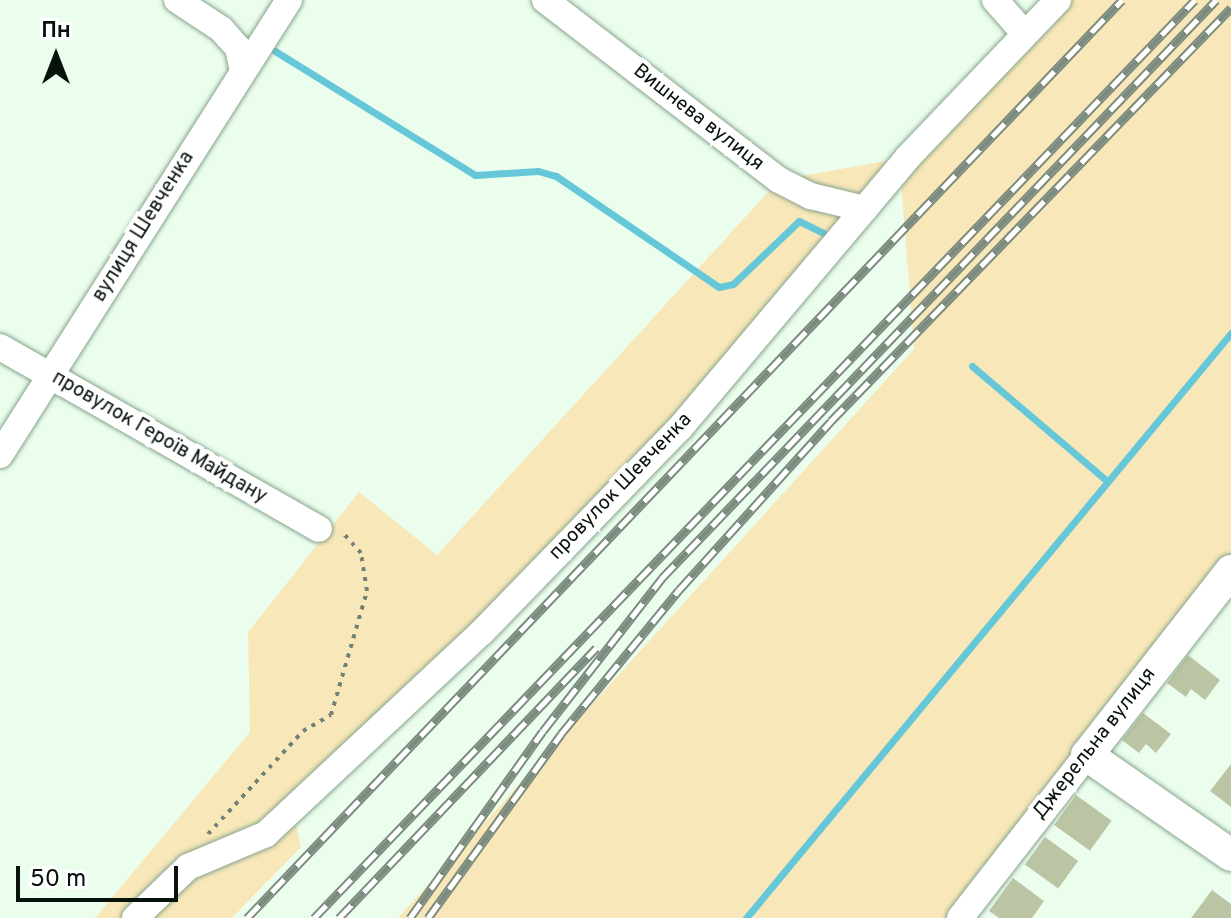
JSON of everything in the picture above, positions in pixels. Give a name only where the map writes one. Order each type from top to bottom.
[{"type":"street","points":[[177,0],[221,29],[238,48],[242,67]]},
{"type":"street","name":"вулиця Шевченка","points":[[0,455],[52,377],[242,67],[289,0]]},
{"type":"street","name":"Вишнева вулиця","points":[[545,0],[779,180],[811,196],[864,209]]},
{"type":"street","points":[[995,0],[1025,34]]},
{"type":"street","name":"провулок Шевченка","points":[[135,918],[188,867],[266,834],[482,632],[680,428],[864,209],[1058,0]]},
{"type":"street","name":"провулок Героїв Майдану","points":[[0,347],[319,529]]},
{"type":"street","name":"Джерельна вулиця","points":[[960,918],[1231,571]]},
{"type":"street","points":[[1087,755],[1231,855]]},
{"type":"path","points":[[188,867],[214,824],[303,731],[331,715],[367,591],[367,572],[352,537],[319,529]]},
{"type":"shaded area","points":[[1059,0],[1231,0],[1231,571],[960,918],[398,918],[914,349],[900,168],[789,303],[293,812],[301,847],[232,918],[95,918],[250,732],[248,632],[359,492],[437,555],[779,180],[908,157]]},
{"type":"building","points":[[1188,655],[1220,680],[1205,700],[1191,689],[1186,697],[1167,683]]},
{"type":"building","points":[[1143,713],[1171,734],[1156,753],[1146,744],[1139,753],[1122,740]]},
{"type":"building","points":[[1231,764],[1231,807],[1210,791]]},
{"type":"building","points":[[1076,795],[1112,821],[1090,851],[1054,825]]},
{"type":"building","points":[[1045,837],[1078,861],[1058,889],[1025,865]]},
{"type":"building","points":[[1013,878],[1044,901],[1032,918],[999,918],[989,911]]},
{"type":"building","points":[[1212,890],[1231,904],[1231,918],[1191,918]]},
{"type":"waterway","points":[[275,51],[475,175],[538,171],[556,176],[719,287],[733,284],[799,221],[824,233]]},
{"type":"waterway","points":[[746,918],[1231,333]]},
{"type":"waterway","points":[[972,366],[1106,480]]},
{"type":"railway","points":[[247,918],[1122,0]]},
{"type":"railway","points":[[314,918],[1195,0]]},
{"type":"railway","points":[[410,918],[543,731],[662,578],[1216,0]]},
{"type":"railway","points":[[428,918],[561,734],[679,590],[831,421],[1231,8]]},
{"type":"railway","points":[[339,918],[596,648]]}]
